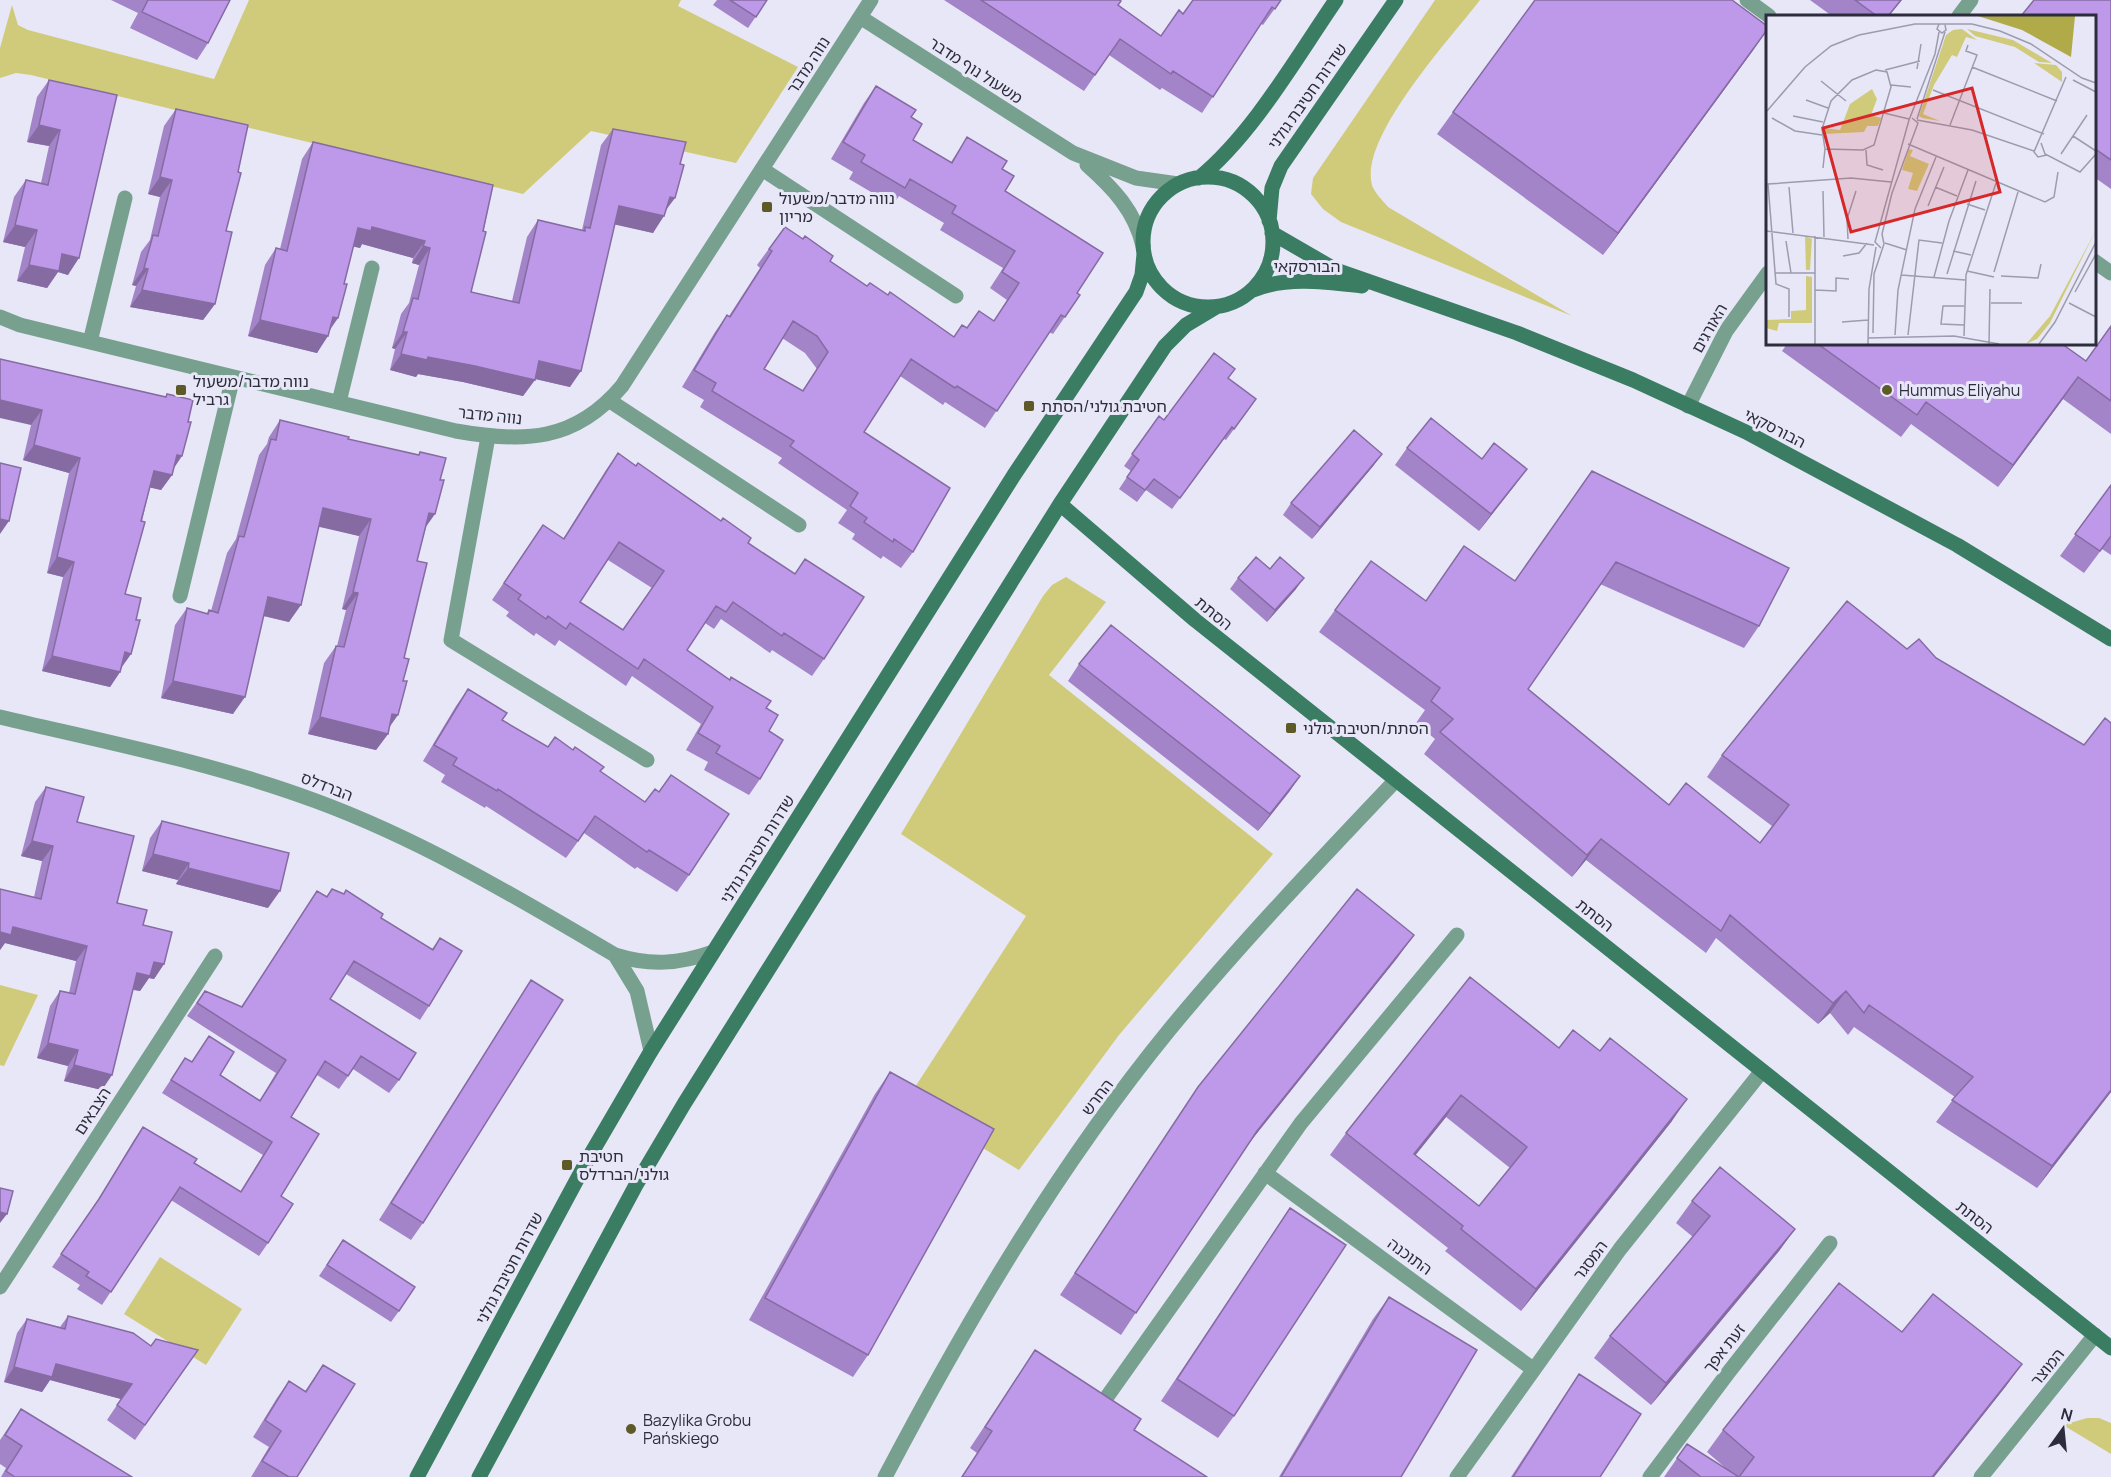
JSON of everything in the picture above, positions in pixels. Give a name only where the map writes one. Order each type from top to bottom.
[{"type":"street","name":"נווה מדבר","points":[[0,317],[20,325],[488,437],[540,436],[561,431],[579,423],[610,401],[622,386],[871,0]]},
{"type":"street","name":"שדרות חטיבת גולני","points":[[1199,178],[1215,164],[1244,131],[1336,0]]},
{"type":"street","name":"שדרות חטיבת גולני","points":[[1271,227],[1272,188],[1281,166],[1396,0]]},
{"type":"street","points":[[1746,0],[1767,15]]},
{"type":"street","points":[[1960,15],[1971,0]]},
{"type":"street","name":"משעול נוף מדבר","points":[[860,17],[1073,153],[1108,184],[1126,206],[1139,230],[1143,250]]},
{"type":"street","name":"משעול נוף מדבר","points":[[1073,153],[1129,176],[1178,184]]},
{"type":"street","points":[[762,169],[956,296]]},
{"type":"street","points":[[1199,178],[1224,180],[1247,191],[1257,200],[1271,227],[1270,259],[1259,282],[1250,291],[1229,304],[1191,305],[1168,294],[1151,274],[1143,250],[1149,213],[1165,193],[1178,184],[1199,178]]},
{"type":"street","points":[[90,342],[125,198]]},
{"type":"street","name":"הבורסקאי","points":[[1271,227],[1336,270],[1517,333],[1688,406],[1854,488],[1956,545],[2111,639]]},
{"type":"street","name":"שדרות חטיבת גולני","points":[[417,1477],[588,1158],[651,1051],[1008,484],[1136,292],[1142,275],[1143,250]]},
{"type":"street","points":[[2096,262],[2111,273]]},
{"type":"street","points":[[339,402],[372,268]]},
{"type":"street","name":"האורגים","points":[[1688,406],[1726,331],[1766,274]]},
{"type":"street","name":"הבורסקאי","points":[[1250,291],[1268,284],[1306,281],[1363,286],[1401,294]]},
{"type":"street","points":[[479,1477],[636,1185],[684,1104],[1060,504],[1166,346],[1186,325],[1216,306]]},
{"type":"street","points":[[180,596],[233,377]]},
{"type":"street","points":[[610,401],[799,525]]},
{"type":"street","points":[[488,437],[451,640],[647,760]]},
{"type":"street","name":"הסתת","points":[[1060,504],[1195,620],[2111,1348]]},
{"type":"street","name":"הברדלס","points":[[0,717],[189,762],[256,780],[317,801],[373,824],[456,864],[615,955],[636,962],[668,963],[689,960],[713,952]]},
{"type":"street","name":"החרש","points":[[885,1477],[927,1396],[1000,1272],[1079,1151],[1184,1013],[1273,909],[1396,780]]},
{"type":"street","points":[[1104,1401],[1301,1123],[1457,935]]},
{"type":"street","name":"הברדלס","points":[[615,955],[637,991],[647,1024],[651,1051]]},
{"type":"street","name":"הצבאים","points":[[0,1287],[215,956]]},
{"type":"street","name":"המסגר","points":[[1457,1477],[1620,1249],[1762,1071]]},
{"type":"street","name":"התוכנה","points":[[1265,1173],[1533,1369]]},
{"type":"street","name":"זעת אפך","points":[[1650,1477],[1830,1243]]},
{"type":"street","name":"המוצר","points":[[1982,1477],[2095,1335]]},
{"type":"shaded area","points":[[249,0],[681,0],[678,6],[798,67],[736,163],[591,131],[523,194],[31,75],[16,73],[0,78],[0,48],[12,5],[18,25],[28,30],[214,79]]},
{"type":"shaded area","points":[[1435,0],[1480,0],[1410,89],[1393,115],[1379,141],[1372,165],[1373,188],[1388,207],[1572,316],[1341,222],[1323,209],[1311,194],[1313,178]]},
{"type":"shaded area","points":[[1066,577],[1106,602],[1049,675],[1273,854],[1119,1035],[1019,1170],[906,1101],[1026,916],[901,834],[1043,596],[1052,585]]},
{"type":"shaded area","points":[[0,985],[38,995],[4,1066],[0,1065]]},
{"type":"shaded area","points":[[160,1257],[242,1309],[206,1365],[124,1314]]},
{"type":"shaded area","points":[[2087,1418],[2099,1418],[2111,1423],[2111,1454],[2063,1425]]},
{"type":"building","points":[[148,0],[230,0],[208,43],[142,12]]},
{"type":"building","points":[[730,0],[767,0],[756,17]]},
{"type":"building","points":[[981,0],[1119,0],[1121,1],[1118,5],[1161,36],[1179,10],[1183,14],[1193,0],[1281,0],[1275,9],[1272,7],[1213,97],[1173,71],[1171,74],[1120,39],[1095,75]]},
{"type":"building","points":[[1535,0],[1732,0],[1766,25],[1766,31],[1618,233],[1453,112]]},
{"type":"building","points":[[1855,0],[1901,0],[1889,15],[1876,15]]},
{"type":"building","points":[[2034,0],[2111,0],[2111,160],[2096,149],[2096,15],[2022,15]]},
{"type":"building","points":[[49,80],[117,95],[79,258],[62,254],[59,271],[29,265],[37,230],[15,225],[26,180],[48,185],[60,130],[39,125]]},
{"type":"building","points":[[876,86],[916,110],[911,117],[922,124],[913,140],[952,163],[967,137],[1007,161],[1002,169],[1014,176],[1005,191],[1103,253],[1077,293],[1080,295],[1065,317],[1061,315],[997,411],[957,386],[955,388],[911,359],[864,432],[950,488],[913,552],[894,539],[893,542],[864,522],[867,518],[850,506],[858,493],[790,446],[794,441],[712,391],[716,383],[694,370],[727,315],[730,317],[772,251],[769,249],[785,227],[803,239],[805,236],[833,256],[830,261],[867,286],[870,283],[888,295],[890,292],[954,337],[962,325],[967,328],[979,311],[994,321],[1019,283],[1002,272],[1015,251],[952,213],[956,206],[910,179],[905,188],[861,162],[865,155],[843,142]],"holes":[[[793,321],[817,336],[828,352],[803,391],[764,369]]]},
{"type":"building","points":[[176,109],[248,125],[238,172],[241,173],[226,231],[232,232],[215,304],[142,290],[148,269],[144,268],[153,235],[158,236],[172,180],[160,177]]},
{"type":"building","points":[[613,129],[686,142],[680,164],[684,165],[675,198],[670,197],[664,216],[619,206],[581,371],[539,361],[535,380],[475,366],[401,354],[407,332],[403,332],[413,298],[418,299],[430,248],[423,246],[425,241],[372,227],[371,231],[358,228],[338,318],[333,317],[328,336],[260,320],[276,248],[287,251],[313,142],[493,185],[483,231],[486,232],[471,292],[519,303],[538,220],[585,231],[585,227],[590,228]]},
{"type":"building","points":[[2111,326],[2111,401],[2078,377],[2013,465],[1926,402],[1917,415],[1819,345],[2063,345],[2086,361]]},
{"type":"building","points":[[1214,353],[1235,369],[1228,378],[1256,399],[1234,429],[1232,427],[1180,498],[1154,479],[1145,490],[1127,477],[1139,460],[1132,454],[1159,416],[1164,420]]},
{"type":"building","points":[[0,359],[166,397],[167,394],[193,400],[188,422],[191,422],[182,456],[177,455],[172,475],[154,471],[141,521],[145,522],[125,594],[141,598],[136,620],[140,620],[131,654],[125,652],[120,672],[52,656],[74,562],[57,557],[80,458],[34,445],[42,410],[0,400]]},
{"type":"building","points":[[1431,418],[1482,459],[1494,443],[1527,469],[1491,514],[1407,448]]},
{"type":"building","points":[[280,420],[349,437],[348,439],[419,455],[420,452],[446,458],[440,480],[444,480],[435,514],[429,513],[417,561],[427,563],[404,658],[409,659],[403,681],[407,681],[398,715],[392,714],[388,734],[320,717],[336,646],[344,647],[358,593],[353,592],[371,519],[323,508],[301,605],[268,597],[245,697],[173,681],[187,608],[208,614],[209,610],[218,613],[239,536],[244,537],[271,439],[276,440]]},
{"type":"building","points":[[1354,430],[1382,454],[1320,527],[1291,503]]},
{"type":"building","points":[[618,453],[636,466],[638,463],[721,521],[723,518],[751,538],[748,543],[795,574],[805,559],[864,597],[824,659],[784,633],[782,636],[733,602],[726,612],[716,606],[687,650],[730,680],[731,677],[771,701],[766,708],[778,715],[769,731],[783,740],[760,779],[716,753],[720,746],[698,733],[713,707],[644,659],[638,669],[570,623],[566,629],[548,616],[546,619],[518,599],[521,595],[504,583],[543,525],[564,539]],"holes":[[[619,542],[664,571],[623,630],[580,602]]]},
{"type":"building","points":[[0,463],[21,468],[9,521],[0,519]]},
{"type":"building","points":[[1592,471],[1789,568],[1759,626],[1616,562],[1528,689],[1669,805],[1686,783],[1760,843],[1789,805],[1722,755],[1847,601],[1907,649],[1919,639],[1936,658],[2084,745],[2105,718],[2111,723],[2111,1090],[2052,1166],[1952,1100],[1973,1077],[1869,1005],[1864,1013],[1846,991],[1833,1003],[1730,915],[1721,931],[1601,839],[1587,855],[1440,732],[1453,719],[1431,701],[1440,688],[1335,610],[1371,561],[1426,601],[1464,546],[1515,581]]},
{"type":"building","points":[[2111,485],[2111,536],[2100,551],[2075,534]]},
{"type":"building","points":[[1256,557],[1270,569],[1280,557],[1304,578],[1275,610],[1238,578]]},
{"type":"building","points":[[1111,625],[1300,776],[1270,814],[1079,664]]},
{"type":"building","points":[[468,689],[507,713],[502,720],[548,747],[555,737],[573,750],[575,747],[604,767],[600,771],[645,802],[655,789],[659,792],[671,775],[729,814],[689,875],[649,850],[647,852],[595,816],[578,841],[498,789],[497,791],[453,765],[457,758],[434,745]]},
{"type":"building","points":[[46,787],[84,797],[77,822],[134,836],[117,903],[147,910],[143,925],[172,932],[164,964],[154,962],[150,976],[137,973],[112,1075],[74,1065],[78,1050],[48,1043],[60,991],[75,994],[87,946],[13,927],[11,935],[0,932],[0,889],[41,899],[53,846],[32,841]]},
{"type":"building","points":[[162,821],[289,853],[280,891],[188,868],[189,863],[153,854]]},
{"type":"building","points":[[332,889],[344,894],[346,890],[383,914],[381,918],[433,950],[440,938],[462,951],[429,1006],[354,961],[330,999],[416,1053],[399,1080],[361,1056],[348,1076],[325,1061],[291,1117],[319,1134],[281,1196],[293,1204],[268,1243],[180,1187],[111,1292],[86,1276],[89,1272],[61,1254],[99,1199],[143,1127],[197,1159],[194,1163],[241,1192],[272,1142],[171,1080],[185,1058],[192,1062],[209,1036],[234,1052],[220,1075],[260,1101],[286,1060],[197,1003],[205,991],[242,1007],[317,891],[327,897]]},
{"type":"building","points":[[1357,889],[1414,935],[1257,1131],[1136,1313],[1075,1273],[1198,1087]]},
{"type":"building","points":[[1470,977],[1559,1048],[1573,1030],[1600,1051],[1610,1038],[1687,1099],[1536,1289],[1461,1229],[1463,1226],[1346,1133]],"holes":[[[1461,1095],[1527,1147],[1479,1206],[1414,1154]]]},
{"type":"building","points":[[531,980],[563,1000],[423,1223],[391,1203]]},
{"type":"building","points":[[890,1072],[994,1129],[868,1355],[765,1298]]},
{"type":"building","points":[[1720,1167],[1795,1229],[1666,1383],[1610,1336],[1710,1216],[1692,1201]]},
{"type":"building","points":[[0,1188],[13,1191],[7,1214],[0,1212]]},
{"type":"building","points":[[1290,1208],[1346,1245],[1234,1416],[1177,1379]]},
{"type":"building","points":[[343,1240],[415,1287],[399,1311],[327,1265]]},
{"type":"building","points":[[1839,1283],[1902,1332],[1933,1294],[2022,1364],[1932,1477],[1739,1477],[1754,1457],[1723,1430]]},
{"type":"building","points":[[1389,1297],[1477,1350],[1401,1477],[1281,1477]]},
{"type":"building","points":[[68,1316],[133,1333],[151,1346],[156,1339],[198,1350],[145,1425],[117,1405],[132,1384],[56,1364],[52,1377],[14,1367],[27,1319],[65,1329]]},
{"type":"building","points":[[1035,1350],[1141,1419],[1134,1430],[1207,1477],[962,1477],[992,1431],[985,1427]]},
{"type":"building","points":[[323,1365],[355,1384],[297,1477],[289,1477],[262,1461],[281,1431],[265,1420],[289,1381],[306,1392]]},
{"type":"building","points":[[1579,1374],[1641,1414],[1600,1477],[1513,1477]]},
{"type":"building","points":[[21,1409],[132,1477],[15,1477],[6,1471],[22,1446],[5,1435]]},
{"type":"building","points":[[1687,1444],[1739,1477],[1701,1477],[1677,1458]]},
{"type":"place","name":"נווה מדבר/משעול מריון","points":[[767,207]]},
{"type":"place","name":"נווה מדבר/משעול גרביל","points":[[181,390]]},
{"type":"place","name":"Hummus Eliyahu","points":[[1887,390]]},
{"type":"place","name":"חטיבת גולני/הסתת","points":[[1029,406]]},
{"type":"place","name":"הסתת/חטיבת גולני","points":[[1291,728]]},
{"type":"place","name":"חטיבת גולני/הברדלס","points":[[567,1165]]},
{"type":"place","name":"Bazylika Grobu Pańskiego","points":[[631,1429]]}]
